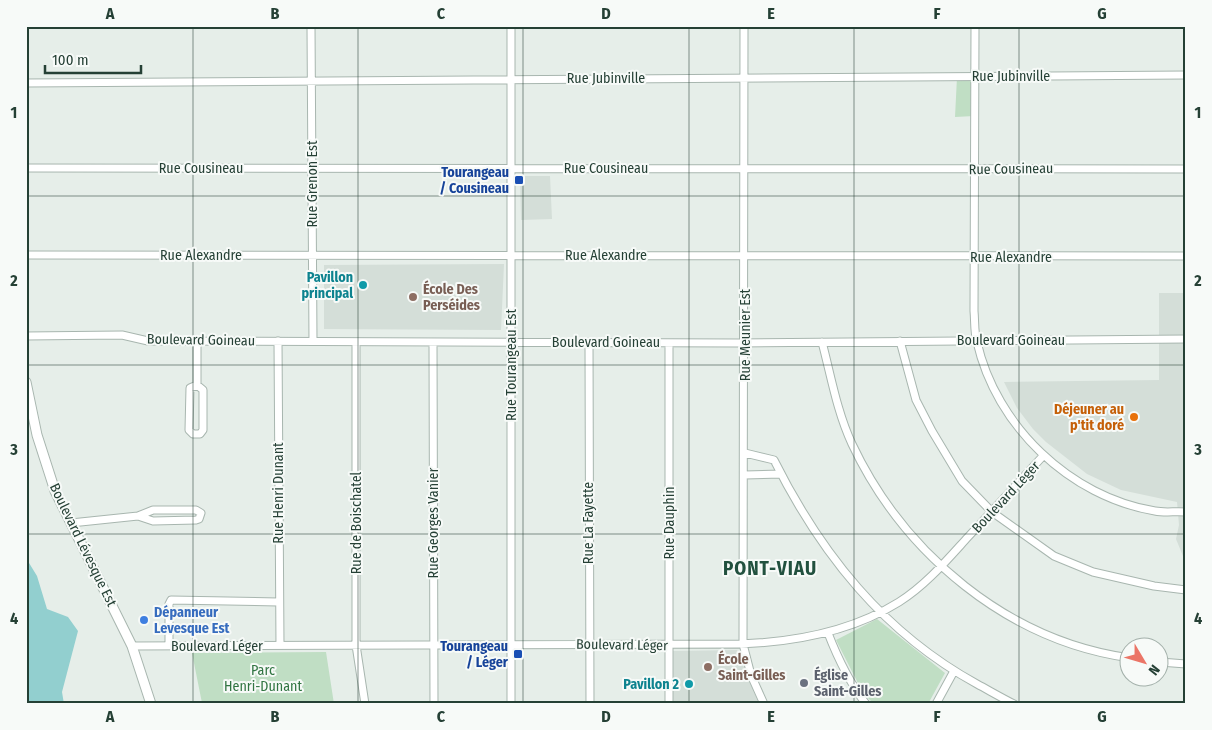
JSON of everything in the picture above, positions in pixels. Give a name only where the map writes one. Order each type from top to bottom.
[{"type":"street","name":"Rue Grenon Est","points":[[311,26],[313,342]]},
{"type":"street","name":"Rue Tourangeau Est","points":[[510,704],[511,26]]},
{"type":"street","name":"Rue Meunier Est","points":[[744,26],[745,475],[743,644],[751,674],[764,704]]},
{"type":"street","points":[[975,26],[974,257],[976,340],[983,364],[1008,413],[1043,456],[1080,481],[1111,498],[1157,511],[1186,512]]},
{"type":"street","name":"Rue Jubinville","points":[[26,83],[1186,75]]},
{"type":"street","name":"Rue Cousineau","points":[[26,168],[511,167],[974,170],[1091,167],[1186,169]]},
{"type":"street","name":"Rue Alexandre","points":[[26,255],[1186,256]]},
{"type":"street","name":"Boulevard Goineau","points":[[26,336],[122,335],[148,341],[278,342],[745,343],[1186,339]]},
{"type":"street","points":[[197,341],[197,385]]},
{"type":"street","points":[[900,341],[916,400],[932,431],[962,481],[992,512],[1054,556],[1094,572],[1154,586],[1186,590]]},
{"type":"street","name":"Rue Henri Dunant","points":[[278,342],[278,602],[280,645]]},
{"type":"street","name":"Rue de Boischatel","points":[[356,342],[356,645],[364,704]]},
{"type":"street","name":"Rue Georges Vanier","points":[[433,342],[434,704]]},
{"type":"street","name":"Rue La Fayette","points":[[589,342],[590,704]]},
{"type":"street","points":[[822,342],[841,414],[852,443],[873,484],[911,534],[971,592],[1038,632],[1102,654],[1120,657]]},
{"type":"street","name":"Rue Dauphin","points":[[669,343],[669,704]]},
{"type":"street","name":"Boulevard Lévesque Est","points":[[26,382],[37,435],[55,492],[132,646],[151,704]]},
{"type":"street","points":[[197,385],[203,390],[203,430],[200,434],[193,434],[189,430],[190,388],[197,385]]},
{"type":"street","points":[[745,453],[774,460],[815,534],[831,557],[867,600],[916,644],[954,671],[1012,703]]},
{"type":"street","name":"Boulevard Léger","points":[[132,646],[670,645],[743,644],[800,639],[828,633],[864,621],[899,602],[927,580],[942,565],[1043,456]]},
{"type":"street","points":[[745,475],[781,474]]},
{"type":"street","points":[[71,523],[138,516],[153,510],[196,510],[201,513],[199,519],[196,520],[153,521],[138,516]]},
{"type":"street","points":[[169,646],[169,604],[171,600],[278,602]]},
{"type":"street","points":[[828,633],[843,670],[866,704]]},
{"type":"street","points":[[1170,663],[1186,664]]},
{"type":"street","points":[[936,704],[954,671]]},
{"type":"shaded area","points":[[520,176],[550,176],[552,219],[521,220]]},
{"type":"shaded area","name":"École Des Perséides","points":[[504,264],[501,330],[324,329],[324,265]]},
{"type":"shaded area","points":[[1159,293],[1186,293],[1186,582],[1185,561],[1176,539],[1179,525],[1177,502],[1121,490],[1087,474],[1046,442],[1033,429],[1017,408],[1004,382],[1159,380]]},
{"type":"shaded area","name":"École Saint-Gilles","points":[[737,650],[759,704],[672,704],[673,651]]},
{"type":"green space","points":[[957,77],[975,77],[974,116],[955,117]]},
{"type":"green space","points":[[877,619],[945,673],[928,704],[874,704],[863,693],[836,640]]},
{"type":"green space","name":"Parc Henri-Dunant","points":[[326,652],[334,704],[202,703],[192,653]]},
{"type":"water","points":[[26,558],[37,576],[47,609],[68,617],[78,631],[62,692],[64,704],[26,704]]},
{"type":"place","name":"Tourangeau / Cousineau","points":[[519,180]]},
{"type":"place","name":"Pavillon principal","points":[[363,285]]},
{"type":"place","name":"École Des Perséides","points":[[413,297]]},
{"type":"place","name":"Déjeuner au p'tit doré","points":[[1134,417]]},
{"type":"place","name":"Dépanneur Levesque Est","points":[[144,620]]},
{"type":"place","name":"Tourangeau / Léger","points":[[518,654]]},
{"type":"place","name":"École Saint-Gilles","points":[[708,667]]},
{"type":"place","name":"Église Saint-Gilles","points":[[804,683]]},
{"type":"place","name":"Pavillon 2","points":[[689,684]]},
{"type":"district","name":"PONT-VIAU","points":[[770,568]]}]
